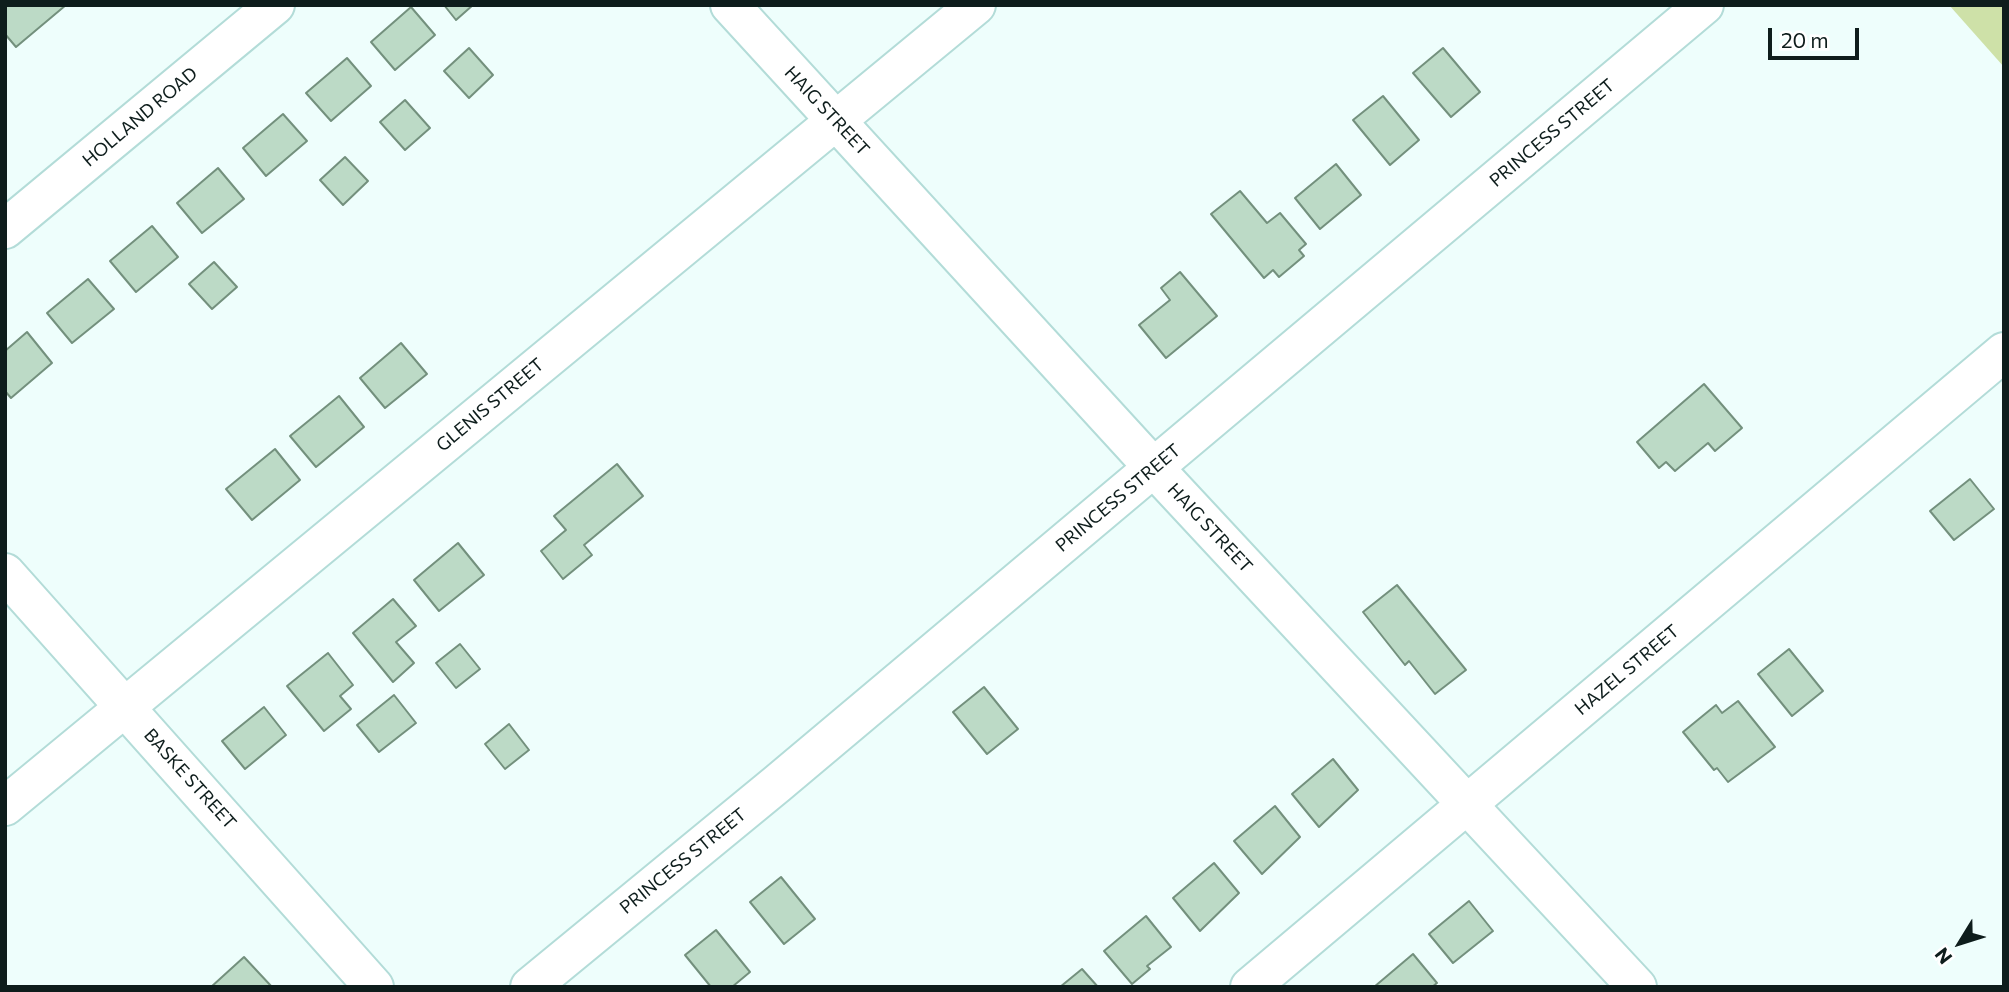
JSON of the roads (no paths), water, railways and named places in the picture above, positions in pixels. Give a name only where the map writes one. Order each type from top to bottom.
[{"type":"street","name":"HOLLAND ROAD","points":[[5,229],[275,5]]},
{"type":"street","name":"HAIG STREET","points":[[730,5],[1154,468],[1637,987]]},
{"type":"street","name":"GLENIS STREET","points":[[5,806],[976,5]]},
{"type":"street","name":"PRINCESS STREET","points":[[530,987],[1154,468],[1704,5]]},
{"type":"street","name":"HAZEL STREET","points":[[1250,987],[2004,352]]},
{"type":"street","name":"BASKE STREET","points":[[5,573],[374,987]]}]
